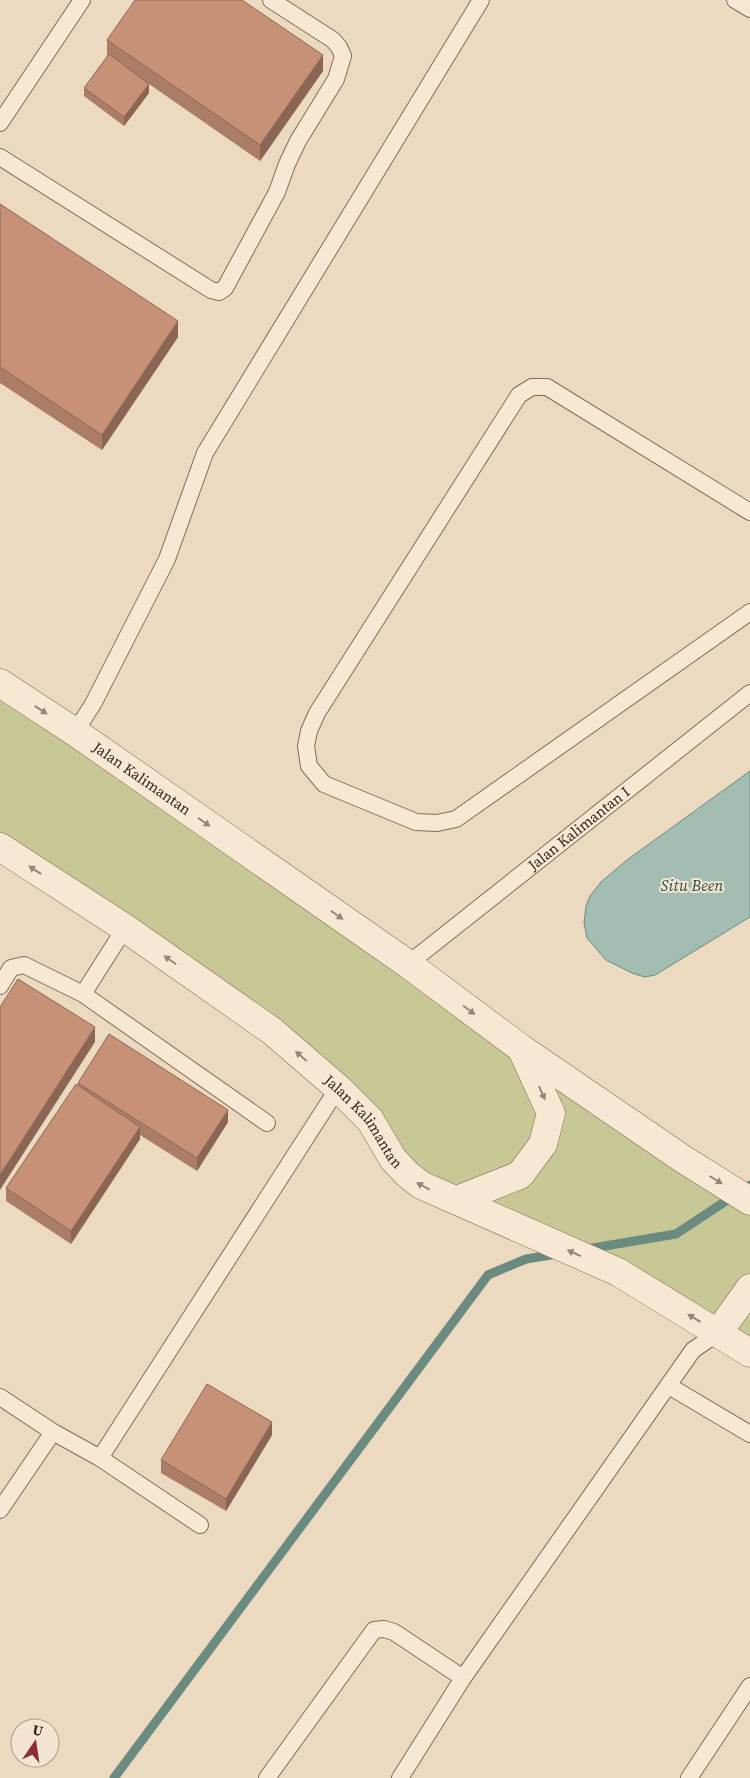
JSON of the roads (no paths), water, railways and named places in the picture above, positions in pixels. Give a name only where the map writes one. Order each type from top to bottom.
[{"type":"street","name":"Jalan Kalimantan","points":[[0,683],[75,732],[408,964],[522,1049],[683,1159],[750,1201]]},
{"type":"street","name":"Jalan Kalimantan","points":[[0,847],[125,928],[272,1031],[338,1088],[370,1120],[393,1159],[406,1174],[421,1185],[618,1272],[750,1354]]},
{"type":"street","points":[[457,1200],[520,1175],[543,1144],[551,1113],[522,1049]]},
{"type":"street","points":[[718,1333],[750,1288]]},
{"type":"lane","points":[[0,123],[82,0]]},
{"type":"lane","points":[[0,157],[212,290],[219,292],[226,288],[277,192],[286,164],[298,141],[336,79],[343,56],[333,40],[271,0]]},
{"type":"lane","points":[[75,732],[93,704],[167,559],[205,453],[481,0]]},
{"type":"lane","points":[[735,0],[750,9]]},
{"type":"lane","points":[[750,512],[548,387],[532,386],[519,395],[317,713],[309,731],[306,746],[310,766],[324,784],[416,822],[437,823],[456,819],[750,612]]},
{"type":"lane","name":"Jalan Kalimantan I","points":[[408,964],[750,693]]},
{"type":"lane","points":[[83,994],[125,928]]},
{"type":"lane","points":[[0,986],[11,968],[24,965],[83,994],[268,1123]]},
{"type":"lane","points":[[100,1458],[338,1088]]},
{"type":"lane","points":[[400,1778],[462,1678],[693,1350],[718,1333]]},
{"type":"lane","points":[[669,1386],[750,1434]]},
{"type":"lane","points":[[0,1398],[100,1458],[200,1525]]},
{"type":"lane","points":[[0,1510],[54,1432]]},
{"type":"lane","points":[[267,1778],[374,1630],[384,1629],[394,1632],[462,1678]]},
{"type":"lane","points":[[689,1778],[750,1686]]},
{"type":"water","name":"Situ Been","points":[[750,771],[750,917],[655,975],[645,977],[632,973],[606,960],[587,938],[584,923],[586,906],[590,896],[601,882],[627,860]]},
{"type":"waterway","points":[[587,1249],[676,1234],[750,1185]]},
{"type":"waterway","points":[[114,1778],[488,1275],[526,1259],[557,1254]]}]
